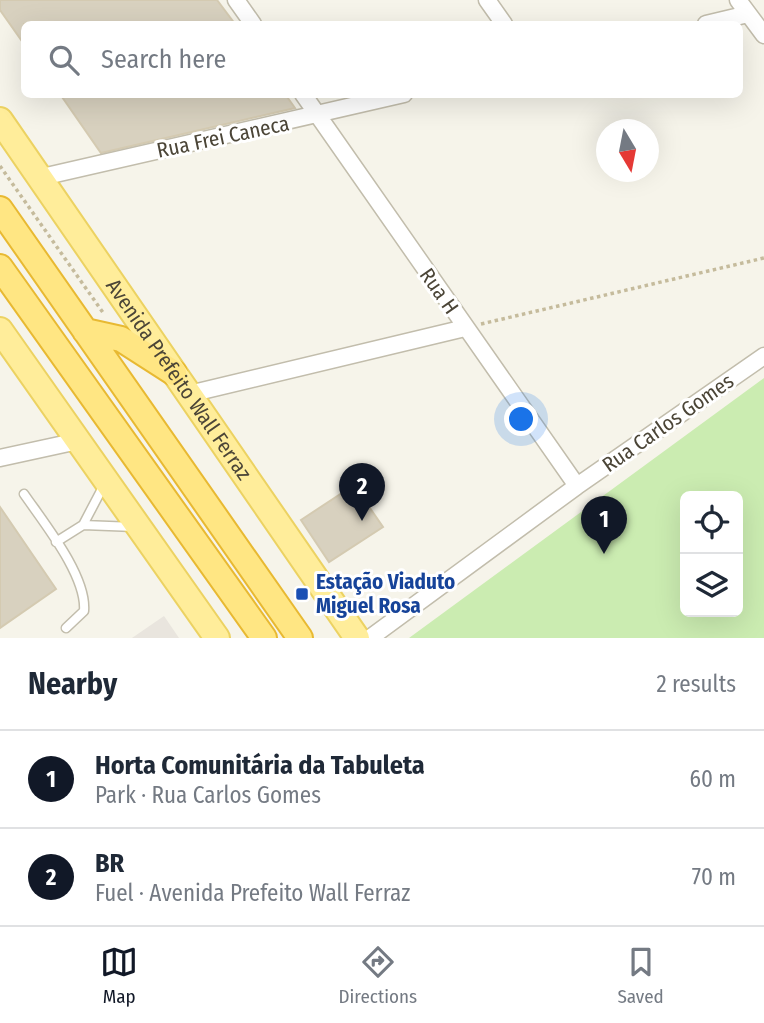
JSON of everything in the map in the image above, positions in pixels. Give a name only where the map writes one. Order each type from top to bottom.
[{"type":"highway","points":[[0,209],[300,638]]},
{"type":"highway","points":[[0,267],[264,638]]},
{"type":"highway","points":[[85,331],[121,339],[174,373]]},
{"type":"main road","name":"Avenida Prefeito Wall Ferraz","points":[[0,120],[357,638]]},
{"type":"main road","points":[[0,330],[217,638]]},
{"type":"street","points":[[236,0],[251,21]]},
{"type":"street","points":[[487,0],[502,21]]},
{"type":"street","points":[[738,0],[764,35]]},
{"type":"street","points":[[719,21],[748,14]]},
{"type":"street","name":"Rua H","points":[[306,98],[577,486]]},
{"type":"street","name":"Rua Frei Caneca","points":[[41,177],[388,98]]},
{"type":"street","points":[[189,394],[465,328]]},
{"type":"street","name":"Rua Carlos Gomes","points":[[370,638],[577,486],[764,356]]},
{"type":"street","points":[[0,458],[78,441]]},
{"type":"lane","points":[[56,541],[83,525],[106,483]]},
{"type":"lane","points":[[24,494],[56,541],[85,598],[84,611],[66,628]]},
{"type":"lane","points":[[83,525],[138,527]]},
{"type":"path","points":[[0,166],[121,339]]},
{"type":"path","points":[[465,328],[764,258]]},
{"type":"shaded area","points":[[164,616],[179,638],[132,638]]},
{"type":"green space","points":[[764,378],[764,638],[409,638]]},
{"type":"building","points":[[0,0],[217,0],[233,21],[21,21],[21,40],[0,10]]},
{"type":"building","points":[[63,98],[288,98],[295,108],[101,153]]},
{"type":"building","points":[[354,485],[383,527],[329,562],[301,520]]},
{"type":"building","points":[[0,507],[56,589],[0,628]]},
{"type":"place","name":"BR","points":[[362,521]]},
{"type":"place","name":"Horta Comunitária da Tabuleta","points":[[604,554]]},
{"type":"place","name":"Estação Viaduto Miguel Rosa","points":[[302,594]]}]
